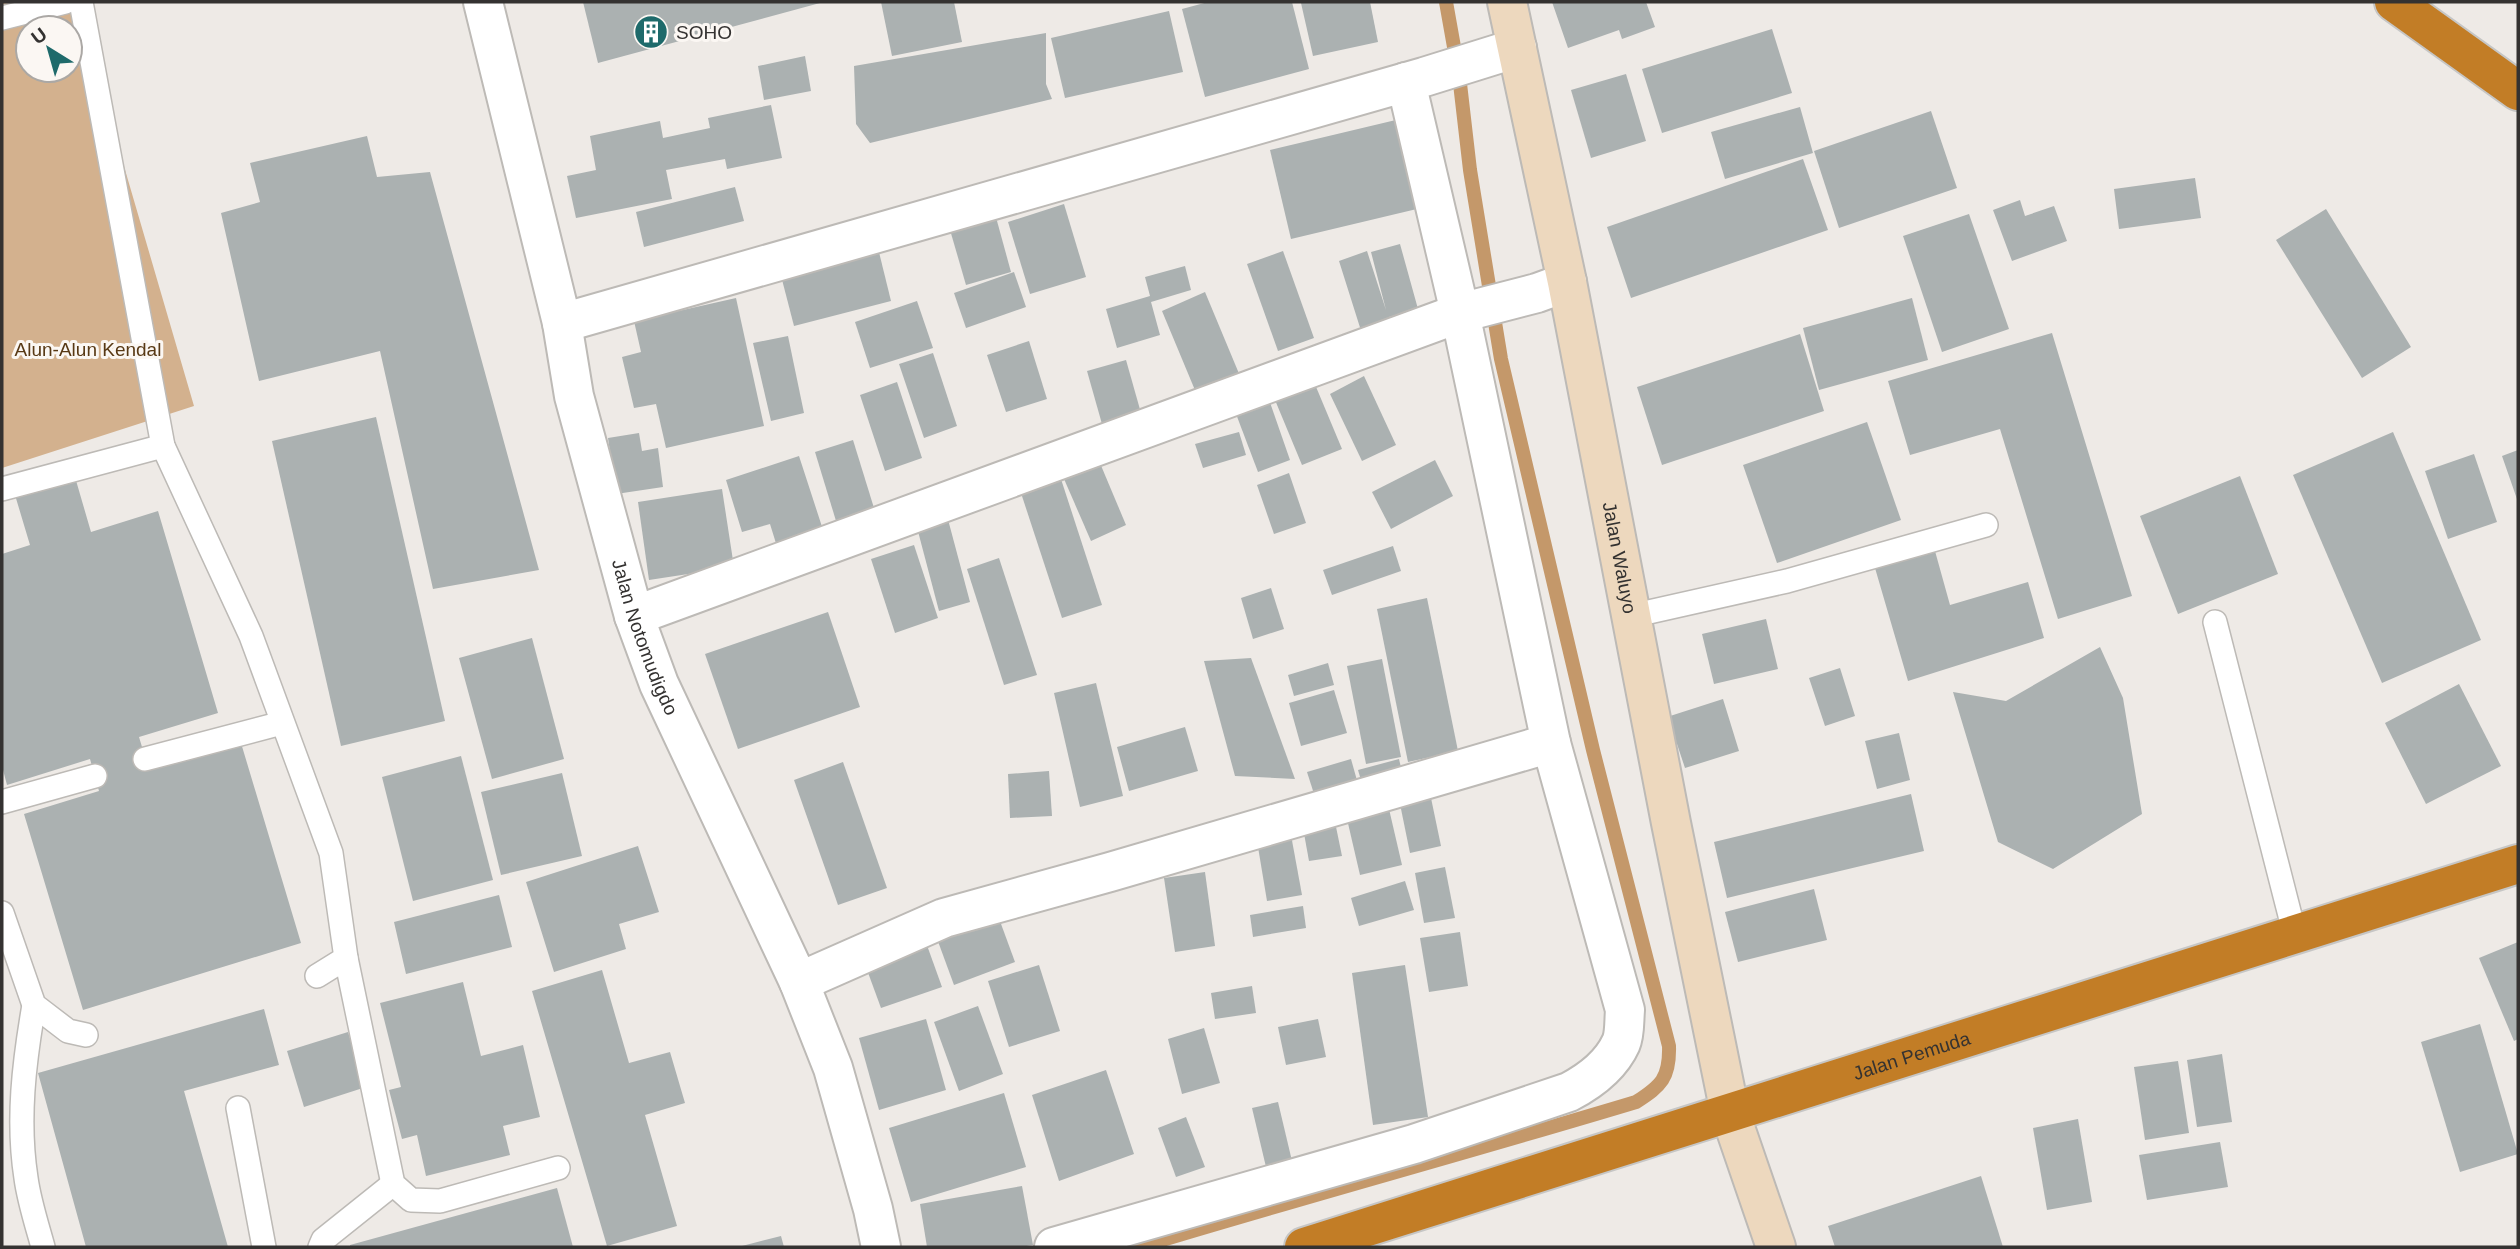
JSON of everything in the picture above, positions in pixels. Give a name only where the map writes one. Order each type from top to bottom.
[{"type":"highway","points":[[2394,2],[2518,91]]},
{"type":"highway","name":"Jalan Pemuda","points":[[1304,1247],[2518,864]]},
{"type":"street","name":"Jalan Notomudigdo","points":[[483,2],[562,323],[574,396],[634,616],[659,684],[799,982],[833,1069],[851,1125],[881,1247]]},
{"type":"street","name":"Jalan Waluyo","points":[[1507,2],[1502,52],[1552,287],[1631,616],[1730,1113],[1776,1247]]},
{"type":"street","points":[[562,323],[1415,80],[1502,52]]},
{"type":"street","points":[[1054,1247],[1414,1144],[1569,1092],[1589,1081],[1610,1059],[1622,1041],[1625,1010],[1551,743],[1469,311],[1415,80]]},
{"type":"street","points":[[634,616],[1469,311],[1552,287]]},
{"type":"street","points":[[799,982],[944,918],[1551,743]]},
{"type":"lane","points":[[2,18],[65,2]]},
{"type":"lane","points":[[81,2],[163,446],[251,636],[331,853],[346,958],[393,1184],[411,1200],[440,1201],[558,1168]]},
{"type":"lane","points":[[2,489],[163,446]]},
{"type":"lane","points":[[1631,616],[1787,581],[1986,525]]},
{"type":"lane","points":[[2215,622],[2295,935]]},
{"type":"lane","points":[[145,759],[282,723]]},
{"type":"lane","points":[[2,802],[94,776]]},
{"type":"lane","points":[[2,914],[34,1005],[24,1060],[21,1114],[26,1179],[43,1247]]},
{"type":"lane","points":[[317,976],[346,958]]},
{"type":"lane","points":[[34,1005],[68,1031],[86,1035]]},
{"type":"lane","points":[[238,1108],[264,1247]]},
{"type":"lane","points":[[320,1247],[323,1240],[393,1184]]},
{"type":"green space","name":"Alun-Alun Kendal","points":[[2,2],[76,2],[80,14],[14,14],[14,84],[84,84],[84,29],[194,406],[2,468]]},
{"type":"building","name":"SOHO","points":[[583,2],[819,2],[820,3],[598,63]]},
{"type":"building","points":[[881,2],[954,2],[962,42],[892,56]]},
{"type":"building","points":[[1208,2],[1292,2],[1309,69],[1205,97],[1182,9]]},
{"type":"building","points":[[1370,2],[1378,42],[1313,56],[1301,3]]},
{"type":"building","points":[[1552,2],[1646,2],[1655,27],[1622,39],[1619,30],[1568,48]]},
{"type":"building","points":[[1169,11],[1183,72],[1065,98],[1051,38]]},
{"type":"building","points":[[1772,29],[1792,93],[1662,133],[1642,69]]},
{"type":"building","points":[[1046,33],[1046,84],[1052,99],[870,143],[856,124],[854,66]]},
{"type":"building","points":[[805,56],[811,91],[764,100],[758,66]]},
{"type":"building","points":[[1626,74],[1646,141],[1591,158],[1571,90]]},
{"type":"building","points":[[771,105],[782,158],[727,169],[725,159],[666,170],[672,199],[576,218],[567,176],[596,170],[590,136],[660,121],[663,138],[710,128],[708,118]]},
{"type":"building","points":[[1800,107],[1813,153],[1725,179],[1711,132]]},
{"type":"building","points":[[1931,111],[1957,188],[1839,228],[1814,151]]},
{"type":"building","points":[[1400,119],[1421,208],[1291,239],[1270,150]]},
{"type":"building","points":[[367,136],[377,177],[430,172],[539,570],[433,589],[380,351],[259,381],[221,213],[260,202],[250,163]]},
{"type":"building","points":[[1803,159],[1828,230],[1631,298],[1607,227]]},
{"type":"building","points":[[2195,178],[2201,218],[2119,229],[2114,189]]},
{"type":"building","points":[[735,187],[744,221],[644,247],[636,212]]},
{"type":"building","points":[[2020,200],[2025,216],[2054,206],[2067,241],[2012,261],[1993,210]]},
{"type":"building","points":[[1064,204],[1086,277],[1030,294],[1008,222]]},
{"type":"building","points":[[2326,209],[2411,347],[2362,378],[2276,240]]},
{"type":"building","points":[[994,210],[1011,272],[966,285],[948,223]]},
{"type":"building","points":[[1969,214],[2009,329],[1942,352],[1903,236]]},
{"type":"building","points":[[877,244],[891,301],[794,326],[779,268]]},
{"type":"building","points":[[1400,244],[1418,309],[1389,317],[1392,327],[1363,337],[1339,261],[1367,251],[1386,310],[1371,252]]},
{"type":"building","points":[[1283,251],[1314,338],[1278,351],[1247,264]]},
{"type":"building","points":[[1185,266],[1191,290],[1151,302],[1160,335],[1117,348],[1106,309],[1150,296],[1145,277]]},
{"type":"building","points":[[1014,272],[1026,307],[966,328],[954,293]]},
{"type":"building","points":[[1205,292],[1240,376],[1197,395],[1162,311]]},
{"type":"building","points":[[736,298],[764,426],[666,448],[656,404],[634,408],[622,357],[641,352],[634,321]]},
{"type":"building","points":[[1912,298],[1928,360],[1819,390],[1803,328]]},
{"type":"building","points":[[917,301],[933,348],[870,368],[855,322]]},
{"type":"building","points":[[2052,333],[2132,596],[2058,619],[2000,429],[1910,455],[1888,381]]},
{"type":"building","points":[[1800,334],[1824,411],[1662,465],[1637,387]]},
{"type":"building","points":[[788,336],[804,413],[771,421],[753,343]]},
{"type":"building","points":[[1029,341],[1047,399],[1006,412],[987,355]]},
{"type":"building","points":[[933,353],[957,426],[924,438],[899,364]]},
{"type":"building","points":[[1126,360],[1141,413],[1102,424],[1087,371]]},
{"type":"building","points":[[1364,376],[1396,445],[1362,461],[1330,394]]},
{"type":"building","points":[[897,382],[922,458],[885,471],[860,395]]},
{"type":"building","points":[[1314,382],[1342,449],[1302,465],[1275,400]]},
{"type":"building","points":[[1267,394],[1290,460],[1258,472],[1233,406]]},
{"type":"building","points":[[376,417],[445,721],[341,746],[272,441]]},
{"type":"building","points":[[1867,422],[1901,520],[1777,563],[1743,465]]},
{"type":"building","points":[[1239,432],[1246,455],[1203,468],[1195,444]]},
{"type":"building","points":[[2393,432],[2481,640],[2382,683],[2293,475]]},
{"type":"building","points":[[639,433],[642,451],[658,448],[663,487],[616,494],[608,438]]},
{"type":"building","points":[[853,440],[878,521],[840,534],[815,452]]},
{"type":"building","points":[[2518,450],[2518,502],[2502,456]]},
{"type":"building","points":[[2474,454],[2497,522],[2448,539],[2425,471]]},
{"type":"building","points":[[799,456],[826,539],[779,553],[770,524],[742,532],[726,480]]},
{"type":"building","points":[[1097,456],[1126,525],[1091,541],[1061,472]]},
{"type":"building","points":[[1435,460],[1453,496],[1391,529],[1372,492]]},
{"type":"building","points":[[1289,473],[1306,523],[1274,534],[1257,485]]},
{"type":"building","points":[[1060,476],[1102,605],[1062,618],[1020,490]]},
{"type":"building","points":[[2240,476],[2278,574],[2178,614],[2140,516]]},
{"type":"building","points":[[75,477],[91,532],[158,511],[218,713],[139,737],[149,770],[241,743],[301,943],[83,1010],[24,814],[99,791],[90,759],[7,785],[2,766],[2,554],[30,545],[15,495]]},
{"type":"building","points":[[722,489],[734,567],[649,580],[638,502]]},
{"type":"building","points":[[946,512],[970,602],[939,611],[915,520]]},
{"type":"building","points":[[914,545],[938,618],[895,633],[871,559]]},
{"type":"building","points":[[1393,546],[1401,571],[1332,595],[1323,570]]},
{"type":"building","points":[[1935,551],[1950,605],[2028,582],[2044,638],[1908,681],[1875,568]]},
{"type":"building","points":[[999,558],[1037,675],[1004,685],[967,569]]},
{"type":"building","points":[[1271,588],[1284,629],[1253,639],[1241,598]]},
{"type":"building","points":[[1427,598],[1458,751],[1408,762],[1377,609]]},
{"type":"building","points":[[828,612],[860,707],[738,749],[705,654]]},
{"type":"building","points":[[1766,619],[1778,669],[1714,684],[1702,634]]},
{"type":"building","points":[[532,638],[564,759],[492,779],[459,658]]},
{"type":"building","points":[[2100,647],[2123,698],[2142,814],[2053,869],[1998,842],[1953,692],[2006,701]]},
{"type":"building","points":[[1251,658],[1295,779],[1235,776],[1204,661]]},
{"type":"building","points":[[1382,659],[1401,757],[1366,764],[1347,666]]},
{"type":"building","points":[[1328,663],[1334,685],[1294,696],[1288,675]]},
{"type":"building","points":[[1840,668],[1855,716],[1825,726],[1809,678]]},
{"type":"building","points":[[1096,683],[1123,796],[1080,807],[1054,693]]},
{"type":"building","points":[[2459,684],[2501,766],[2426,804],[2385,723]]},
{"type":"building","points":[[1334,690],[1347,733],[1301,746],[1289,703]]},
{"type":"building","points":[[1723,699],[1739,751],[1685,768],[1677,744],[1666,748],[1667,717]]},
{"type":"building","points":[[1185,727],[1198,771],[1129,791],[1117,747]]},
{"type":"building","points":[[1899,733],[1910,780],[1877,789],[1865,741]]},
{"type":"building","points":[[461,756],[493,880],[413,901],[382,777]]},
{"type":"building","points":[[1351,759],[1358,784],[1315,797],[1307,772]]},
{"type":"building","points":[[1399,759],[1403,776],[1363,787],[1358,770]]},
{"type":"building","points":[[843,762],[887,888],[838,905],[794,780]]},
{"type":"building","points":[[1049,771],[1052,816],[1010,818],[1008,774]]},
{"type":"building","points":[[562,773],[582,856],[501,875],[481,792]]},
{"type":"building","points":[[1911,794],[1924,851],[1727,898],[1714,842]]},
{"type":"building","points":[[1431,798],[1441,846],[1410,853],[1400,804]]},
{"type":"building","points":[[1389,809],[1402,865],[1360,875],[1347,819]]},
{"type":"building","points":[[1335,822],[1342,856],[1309,861],[1303,828]]},
{"type":"building","points":[[1291,835],[1302,895],[1267,901],[1257,841]]},
{"type":"building","points":[[638,846],[659,912],[619,924],[626,949],[554,972],[526,882]]},
{"type":"building","points":[[1445,867],[1455,918],[1424,923],[1415,873]]},
{"type":"building","points":[[1205,872],[1215,946],[1175,952],[1164,878]]},
{"type":"building","points":[[1405,881],[1414,910],[1359,926],[1351,898]]},
{"type":"building","points":[[1814,889],[1827,940],[1738,962],[1725,912]]},
{"type":"building","points":[[499,895],[512,947],[406,974],[394,922]]},
{"type":"building","points":[[1303,906],[1306,928],[1253,937],[1250,915]]},
{"type":"building","points":[[997,913],[1015,962],[954,985],[936,936]]},
{"type":"building","points":[[1460,932],[1468,986],[1429,992],[1420,938]]},
{"type":"building","points":[[924,937],[942,987],[881,1008],[863,959]]},
{"type":"building","points":[[2518,942],[2518,1039],[2514,1041],[2479,958]]},
{"type":"building","points":[[1039,965],[1060,1031],[1009,1047],[988,981]]},
{"type":"building","points":[[1405,965],[1428,1117],[1373,1125],[1352,973]]},
{"type":"building","points":[[602,970],[629,1063],[670,1052],[685,1103],[645,1115],[677,1226],[607,1246],[532,991]]},
{"type":"building","points":[[463,982],[481,1056],[523,1045],[540,1117],[503,1126],[510,1155],[426,1176],[417,1135],[402,1139],[389,1090],[401,1087],[380,1003]]},
{"type":"building","points":[[1252,986],[1256,1013],[1215,1019],[1211,993]]},
{"type":"building","points":[[978,1006],[1003,1074],[959,1091],[934,1022]]},
{"type":"building","points":[[264,1009],[279,1065],[184,1091],[228,1247],[86,1247],[38,1073]]},
{"type":"building","points":[[926,1019],[946,1090],[879,1110],[859,1038]]},
{"type":"building","points":[[1318,1019],[1326,1057],[1286,1065],[1278,1027]]},
{"type":"building","points":[[2480,1024],[2518,1154],[2460,1172],[2421,1042]]},
{"type":"building","points":[[1204,1028],[1220,1083],[1182,1094],[1168,1039]]},
{"type":"building","points":[[348,1032],[366,1087],[304,1107],[287,1051]]},
{"type":"building","points":[[2222,1054],[2232,1122],[2197,1127],[2187,1060]]},
{"type":"building","points":[[2178,1061],[2189,1133],[2145,1140],[2134,1067]]},
{"type":"building","points":[[1106,1070],[1134,1154],[1059,1181],[1032,1095]]},
{"type":"building","points":[[1004,1093],[1026,1167],[911,1202],[889,1128]]},
{"type":"building","points":[[1278,1102],[1292,1161],[1266,1167],[1252,1108]]},
{"type":"building","points":[[1186,1117],[1205,1167],[1176,1177],[1158,1128]]},
{"type":"building","points":[[2078,1119],[2092,1202],[2047,1210],[2033,1128]]},
{"type":"building","points":[[2220,1142],[2228,1187],[2147,1200],[2139,1155]]},
{"type":"building","points":[[1981,1176],[2003,1247],[1835,1247],[1828,1226]]},
{"type":"building","points":[[1022,1186],[1033,1245],[927,1247],[920,1204]]},
{"type":"building","points":[[557,1188],[573,1247],[350,1247],[350,1245]]},
{"type":"building","points":[[781,1236],[784,1247],[742,1246]]},
{"type":"waterway","points":[[1139,1247],[1636,1102],[1658,1086],[1668,1066],[1669,1046],[1593,750],[1501,359],[1446,2]]},
{"type":"place","name":"SOHO","points":[[651,32]]}]
